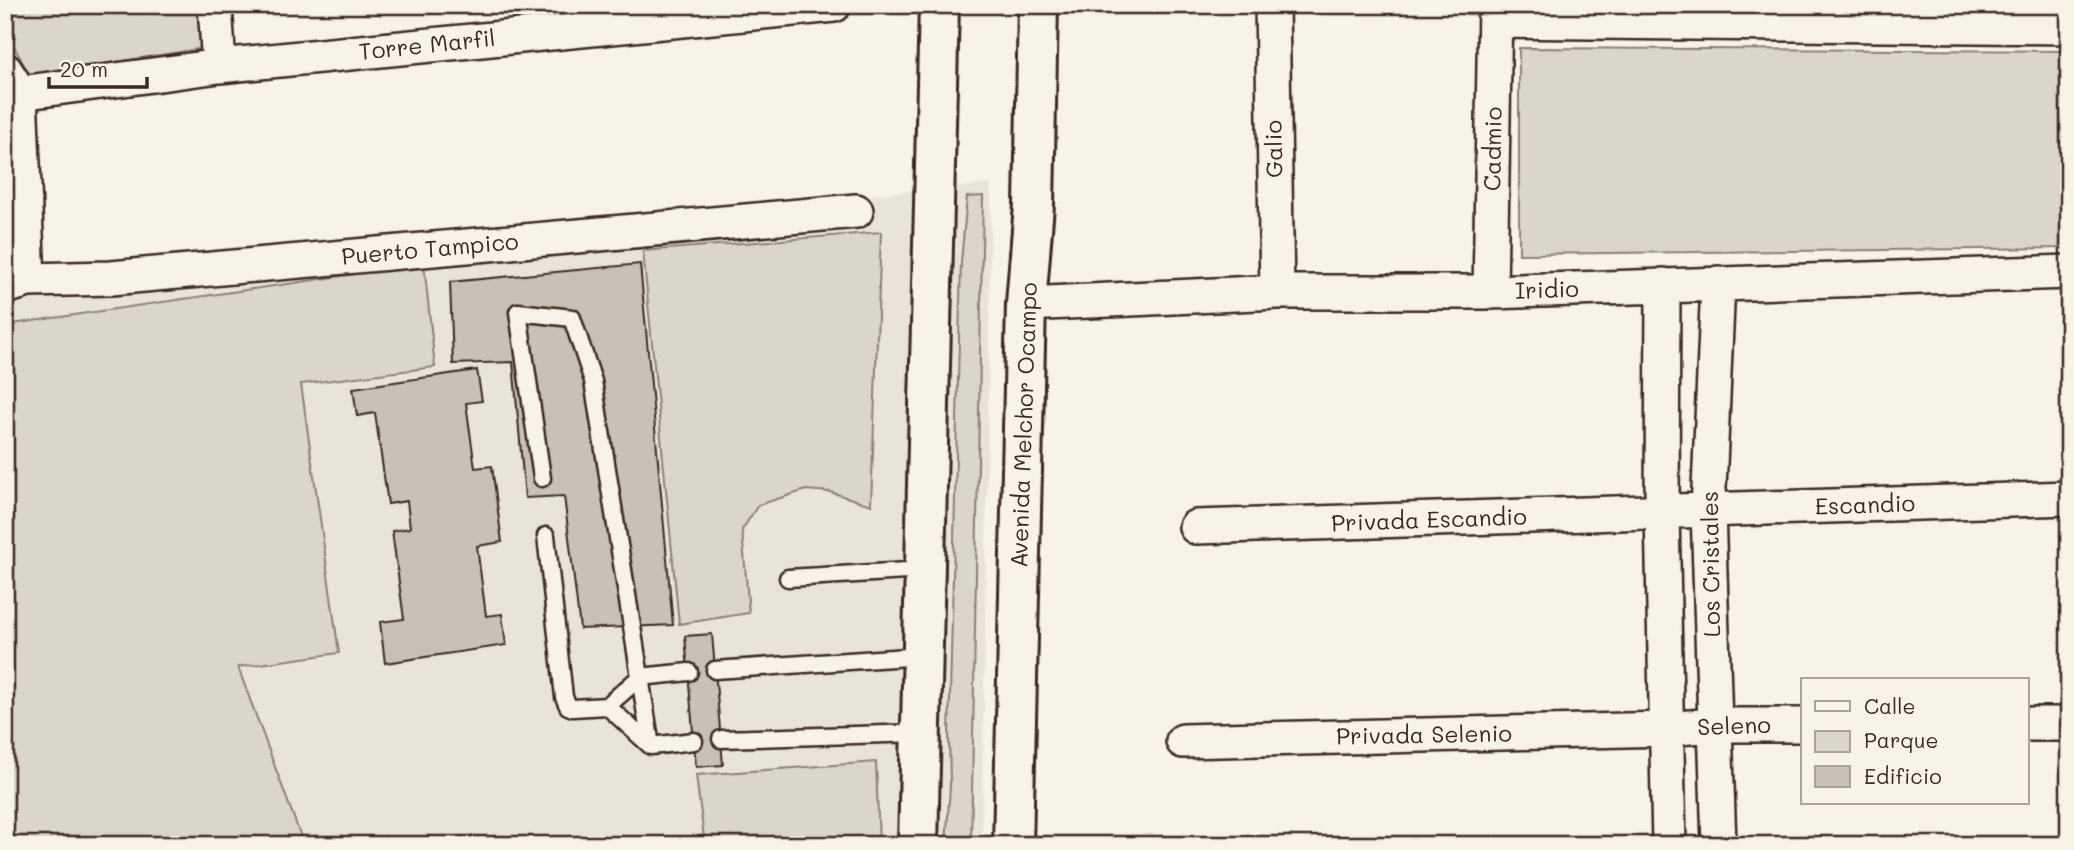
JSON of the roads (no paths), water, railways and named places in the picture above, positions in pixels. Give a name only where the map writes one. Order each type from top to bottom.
[{"type":"main road","points":[[918,845],[939,5]]},
{"type":"main road","name":"Avenida Melchor Ocampo","points":[[1013,845],[1026,304],[1034,205],[1038,5]]},
{"type":"street","points":[[215,5],[219,66]]},
{"type":"street","name":"Torre Marfil","points":[[13,81],[219,66],[834,5]]},
{"type":"street","name":"Galio","points":[[1272,5],[1277,292]]},
{"type":"street","points":[[1496,13],[1932,15],[2069,27]]},
{"type":"street","name":"Cadmio","points":[[1490,292],[1496,13]]},
{"type":"street","points":[[13,81],[16,284]]},
{"type":"street","name":"Puerto Tampico","points":[[16,284],[111,278],[856,211]]},
{"type":"street","name":"Iridio","points":[[1026,304],[1277,292],[1490,292],[2069,272]]},
{"type":"street","name":"Los Cristales","points":[[1718,283],[1708,511],[1719,845]]},
{"type":"street","name":"Los Cristales","points":[[1663,285],[1662,513],[1669,845]]},
{"type":"street","name":"Escandio","points":[[1662,513],[2069,498]]},
{"type":"street","name":"Privada Escandio","points":[[1196,527],[1662,513]]},
{"type":"street","points":[[2028,724],[2069,724]]},
{"type":"street","name":"Seleno","points":[[1666,729],[1714,725],[1801,725]]},
{"type":"street","name":"Privada Selenio","points":[[1183,741],[1666,729]]},
{"type":"lane","points":[[542,478],[518,312],[572,318],[593,381],[651,746]]},
{"type":"lane","points":[[546,536],[564,697],[568,706],[607,706],[640,677],[688,672]]},
{"type":"lane","points":[[788,578],[924,570]]},
{"type":"lane","points":[[715,670],[922,656]]},
{"type":"lane","points":[[607,706],[651,746],[694,741]]},
{"type":"lane","points":[[721,739],[921,733]]}]
